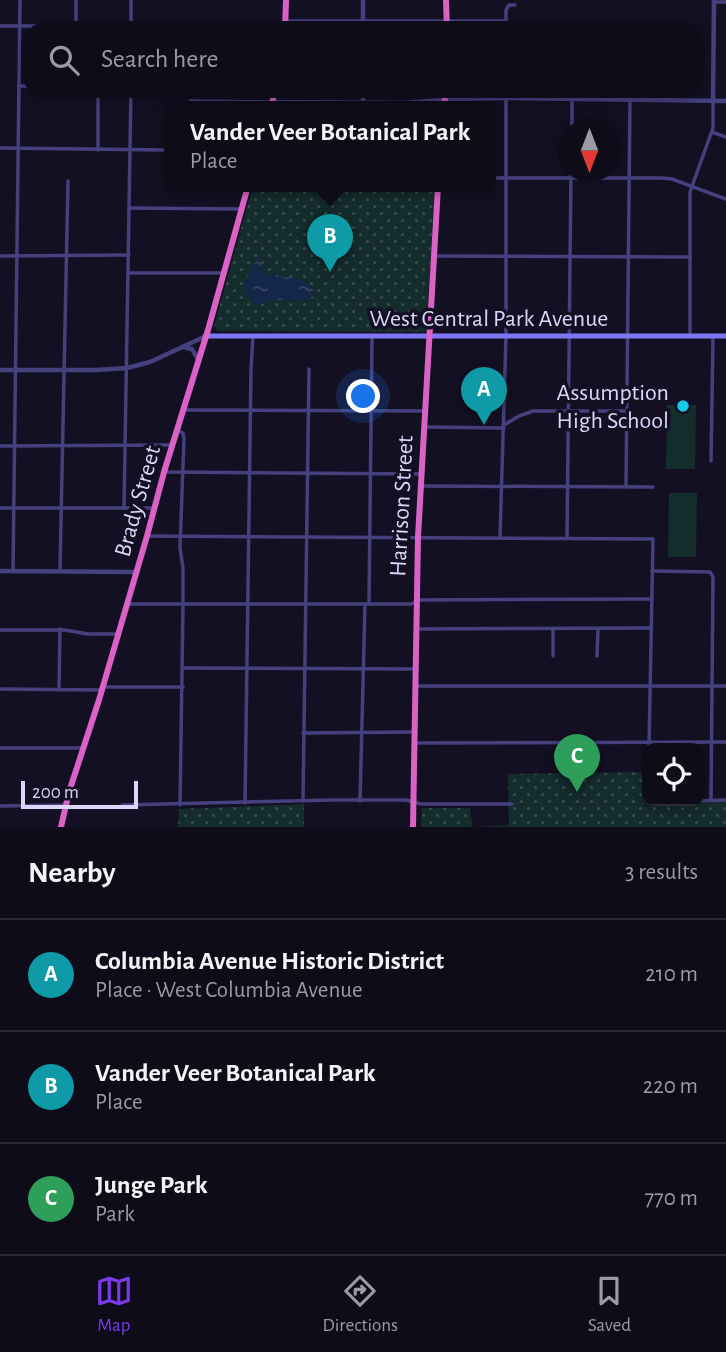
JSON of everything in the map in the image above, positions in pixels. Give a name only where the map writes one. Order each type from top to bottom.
[{"type":"highway","points":[[285,21],[286,0]]},
{"type":"highway","points":[[446,0],[447,21]]},
{"type":"highway","name":"Brady Street","points":[[61,827],[246,192]]},
{"type":"highway","name":"Harrison Street","points":[[413,827],[418,537],[438,192]]},
{"type":"main road","name":"West Central Park Avenue","points":[[206,336],[726,336]]},
{"type":"street","points":[[13,571],[20,0]]},
{"type":"street","points":[[76,0],[76,21]]},
{"type":"street","points":[[131,0],[132,21]]},
{"type":"street","points":[[363,0],[363,21]]},
{"type":"street","points":[[690,336],[690,192],[712,132],[714,1],[726,2]]},
{"type":"street","points":[[506,21],[508,6],[515,5]]},
{"type":"street","points":[[0,26],[20,26]]},
{"type":"street","points":[[98,98],[98,150]]},
{"type":"street","points":[[124,508],[130,98]]},
{"type":"street","points":[[500,537],[506,336],[506,98]]},
{"type":"street","points":[[469,101],[572,98],[726,101]]},
{"type":"street","points":[[572,98],[572,119]]},
{"type":"street","points":[[626,486],[630,99]]},
{"type":"street","points":[[712,132],[726,137]]},
{"type":"street","points":[[0,148],[164,150]]},
{"type":"street","points":[[496,178],[558,178]]},
{"type":"street","points":[[621,178],[672,179],[726,199]]},
{"type":"street","points":[[60,570],[68,181]]},
{"type":"street","points":[[567,538],[570,182]]},
{"type":"street","points":[[130,208],[241,209]]},
{"type":"street","points":[[0,256],[129,255]]},
{"type":"street","points":[[434,256],[690,257]]},
{"type":"street","points":[[128,273],[224,273]]},
{"type":"street","points":[[0,370],[127,368],[150,362],[206,336]]},
{"type":"street","points":[[245,803],[253,336]]},
{"type":"street","points":[[360,801],[370,537],[372,336]]},
{"type":"street","points":[[711,461],[713,336]]},
{"type":"street","points":[[181,347],[192,349],[198,360]]},
{"type":"street","points":[[303,801],[309,369]]},
{"type":"street","points":[[184,410],[425,411]]},
{"type":"street","points":[[424,428],[504,426],[533,411],[627,411]]},
{"type":"street","points":[[177,430],[184,435],[180,804]]},
{"type":"street","points":[[0,446],[173,445]]},
{"type":"street","points":[[164,472],[421,474]]},
{"type":"street","points":[[420,486],[653,487]]},
{"type":"street","points":[[0,508],[155,508]]},
{"type":"street","points":[[147,536],[653,539],[649,742]]},
{"type":"street","points":[[0,571],[136,572]]},
{"type":"street","points":[[652,571],[710,572],[713,577],[710,800]]},
{"type":"street","points":[[126,604],[411,604],[419,600],[652,599]]},
{"type":"street","points":[[415,629],[651,628]]},
{"type":"street","points":[[0,630],[60,629],[88,634],[117,634]]},
{"type":"street","points":[[59,690],[60,629]]},
{"type":"street","points":[[553,629],[553,656]]},
{"type":"street","points":[[597,656],[598,629]]},
{"type":"street","points":[[183,668],[415,669]]},
{"type":"street","points":[[415,686],[726,686]]},
{"type":"street","points":[[0,689],[183,687]]},
{"type":"street","points":[[303,733],[414,733]]},
{"type":"street","points":[[414,743],[726,742]]},
{"type":"street","points":[[0,748],[83,748]]},
{"type":"street","points":[[122,805],[406,800],[421,804],[512,804]]},
{"type":"street","points":[[705,800],[726,800]]},
{"type":"street","points":[[0,806],[66,805]]},
{"type":"green space","points":[[251,192],[435,192],[426,332],[218,331],[214,326]]},
{"type":"green space","points":[[667,405],[696,405],[695,469],[666,469]]},
{"type":"green space","points":[[669,493],[697,493],[696,557],[668,557]]},
{"type":"green space","points":[[642,772],[642,806],[705,806],[705,803],[726,802],[726,827],[472,827],[509,825],[508,774]]},
{"type":"green space","points":[[304,804],[304,827],[178,827],[179,809]]},
{"type":"green space","points":[[422,808],[470,808],[472,827],[421,827]]},
{"type":"water","points":[[259,255],[262,268],[267,274],[299,279],[311,285],[311,299],[277,300],[255,305],[247,296],[244,284]]},
{"type":"place","name":"Vander Veer Botanical Park","points":[[330,272]]},
{"type":"place","name":"Assumption High School","points":[[683,406]]},
{"type":"place","name":"Columbia Avenue Historic District","points":[[484,425]]},
{"type":"place","name":"Junge Park","points":[[577,792]]}]
